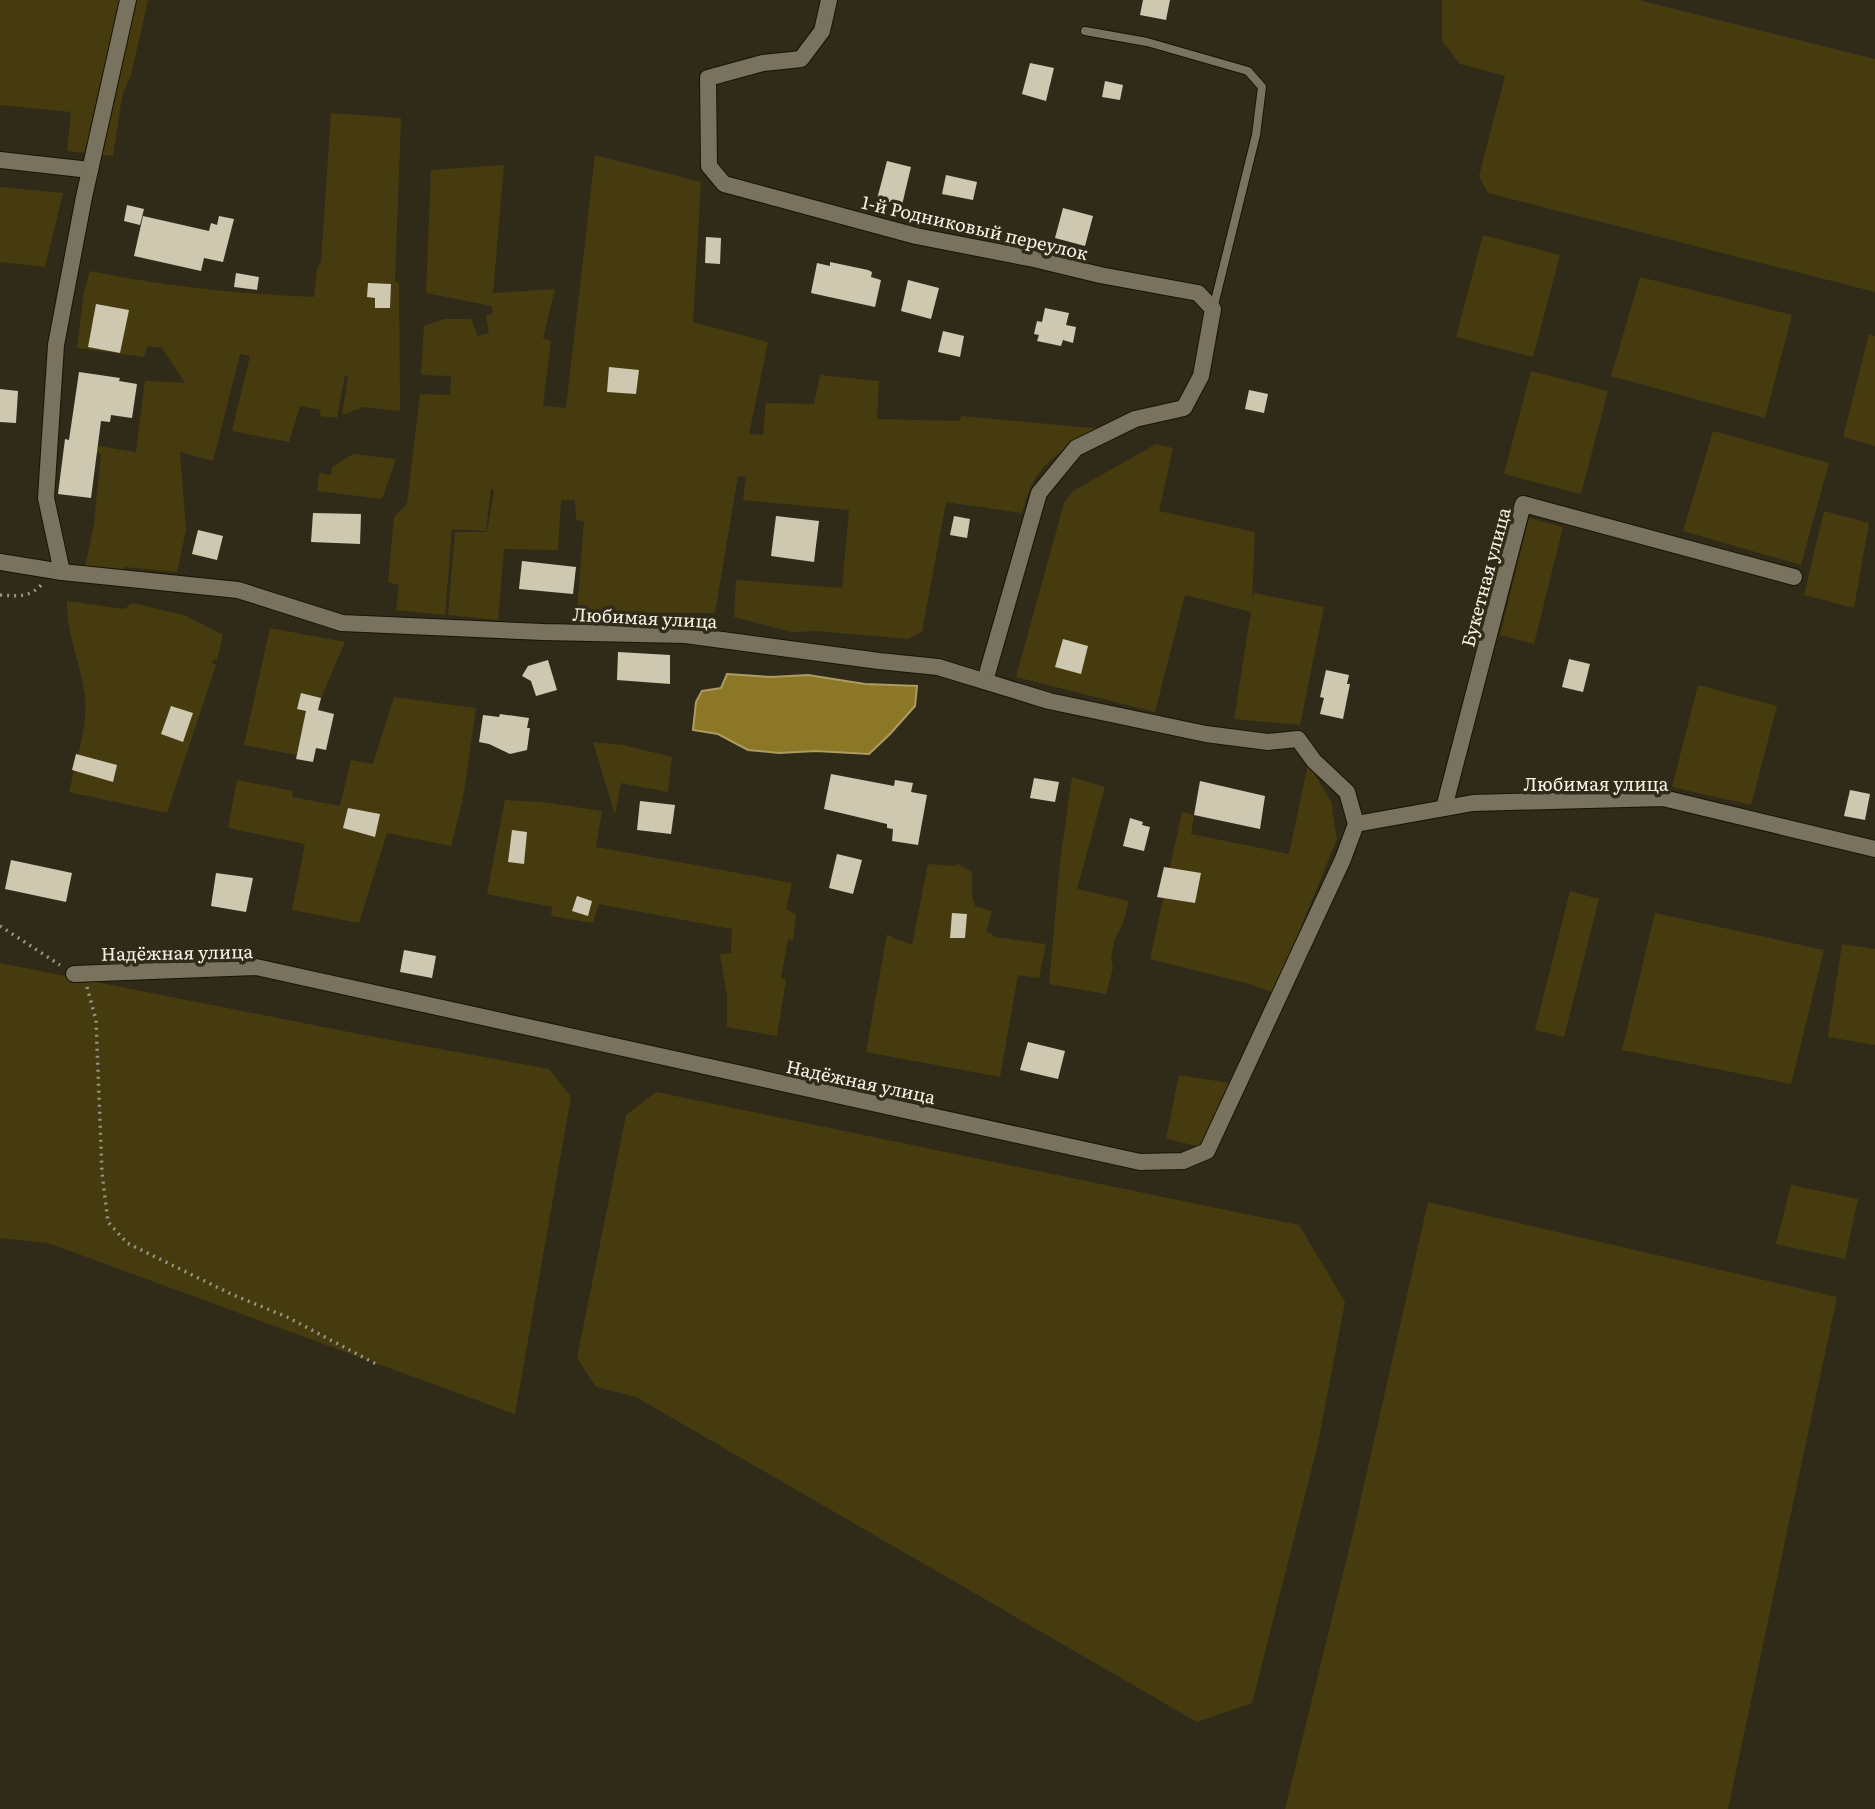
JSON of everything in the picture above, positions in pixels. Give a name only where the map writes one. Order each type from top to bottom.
[{"type":"street","points":[[57,571],[46,498],[56,345],[90,170],[128,0]]},
{"type":"street","name":"1-й Родниковый переулок","points":[[829,0],[822,31],[801,59],[763,63],[708,78],[709,166],[724,184],[916,236],[1198,293],[1213,309]]},
{"type":"street","points":[[0,160],[90,170]]},
{"type":"street","points":[[985,681],[1039,493],[1076,448],[1135,419],[1184,408],[1201,376],[1213,309]]},
{"type":"street","name":"Букетная улица","points":[[1444,808],[1523,504],[1794,577]]},
{"type":"street","name":"Любимая улица","points":[[0,562],[57,571],[238,590],[342,623],[685,635],[938,667],[1049,701],[1206,734],[1268,742],[1298,739],[1314,761],[1347,792],[1356,824],[1473,803],[1663,799],[1875,849]]},
{"type":"street","name":"Надёжная улица","points":[[74,974],[256,967],[1140,1162],[1183,1161],[1208,1151],[1343,859],[1356,824]]},
{"type":"lane","points":[[1085,31],[1147,42],[1248,71],[1262,87],[1256,135],[1213,309]]},
{"type":"path","points":[[0,595],[23,597],[39,588],[57,571]]},
{"type":"path","points":[[0,926],[74,974],[87,987],[96,1020],[102,1173],[108,1222],[127,1243],[231,1294],[287,1317],[378,1365]]},
{"type":"shaded area","points":[[0,0],[148,0],[131,75],[122,96],[113,156],[67,151],[71,112],[0,105]]},
{"type":"shaded area","points":[[1442,0],[1639,0],[1875,59],[1875,292],[1488,193],[1479,176],[1505,76],[1460,64],[1442,41]]},
{"type":"shaded area","points":[[331,113],[401,118],[395,281],[399,283],[400,411],[363,407],[342,415],[348,377],[345,375],[337,418],[320,416],[321,410],[300,406],[289,442],[232,431],[250,356],[240,354],[213,461],[180,452],[186,530],[177,572],[124,567],[123,574],[85,568],[94,523],[101,454],[97,453],[98,446],[136,452],[145,381],[185,383],[162,348],[147,346],[144,357],[77,348],[84,291],[90,271],[202,288],[314,297],[317,269],[321,262]]},
{"type":"shaded area","points":[[595,155],[701,182],[693,322],[768,342],[749,434],[763,435],[766,403],[814,404],[820,375],[879,381],[877,419],[960,421],[961,416],[1101,429],[1050,461],[1034,481],[1022,513],[946,502],[922,632],[908,639],[816,631],[791,632],[734,617],[736,580],[842,588],[849,510],[743,500],[746,477],[738,476],[715,613],[635,613],[613,617],[583,616],[581,612],[577,612],[584,521],[576,520],[575,500],[561,500],[558,550],[504,549],[498,620],[448,615],[455,532],[487,532],[494,491],[491,488],[486,531],[452,529],[445,615],[396,610],[399,585],[388,582],[394,517],[407,504],[420,394],[450,395],[451,376],[421,375],[424,326],[444,319],[471,319],[478,336],[489,333],[486,315],[493,314],[492,306],[426,293],[431,170],[504,165],[493,293],[555,289],[543,338],[551,341],[543,406],[566,408]]},
{"type":"shaded area","points":[[0,187],[63,193],[45,267],[0,262]]},
{"type":"shaded area","points":[[1483,235],[1560,255],[1533,357],[1456,337]]},
{"type":"shaded area","points":[[1640,277],[1792,315],[1765,418],[1611,376]]},
{"type":"shaded area","points":[[1869,334],[1875,336],[1875,446],[1843,437]]},
{"type":"shaded area","points":[[1531,371],[1608,391],[1581,494],[1504,474]]},
{"type":"shaded area","points":[[1713,431],[1829,463],[1801,565],[1683,531]]},
{"type":"shaded area","points":[[1156,444],[1173,448],[1159,511],[1255,532],[1252,603],[1254,593],[1324,607],[1300,725],[1234,719],[1251,612],[1185,595],[1155,712],[1016,677],[1064,503],[1073,491]]},
{"type":"shaded area","points":[[353,454],[396,459],[382,499],[317,491],[319,473],[331,475],[332,467]]},
{"type":"shaded area","points":[[1824,511],[1869,523],[1854,608],[1804,595]]},
{"type":"shaded area","points":[[1529,518],[1563,527],[1534,644],[1500,635]]},
{"type":"shaded area","points":[[67,601],[124,609],[133,603],[186,616],[223,635],[217,660],[213,660],[212,664],[216,665],[167,813],[69,792],[83,732],[85,696],[69,625]]},
{"type":"shaded area","points":[[270,628],[345,642],[321,698],[313,733],[302,731],[296,755],[244,745]]},
{"type":"shaded area","points":[[727,674],[771,677],[808,675],[865,684],[917,686],[915,706],[869,754],[748,750],[718,734],[693,730],[696,702],[702,691],[721,688]]},
{"type":"shaded area","points":[[1698,685],[1777,706],[1751,805],[1672,787]]},
{"type":"shaded area","points":[[394,697],[476,708],[463,798],[451,846],[387,833],[359,923],[292,910],[305,844],[228,828],[237,780],[293,791],[292,797],[340,806],[351,760],[373,764]]},
{"type":"shaded area","points":[[593,742],[623,745],[672,757],[668,792],[621,783],[615,815]]},
{"type":"shaded area","points":[[1308,764],[1331,801],[1337,839],[1274,993],[1246,983],[1150,959],[1182,812],[1194,815],[1191,834],[1289,854]]},
{"type":"shaded area","points":[[1072,777],[1105,787],[1077,889],[1129,901],[1123,923],[1114,941],[1111,958],[1113,968],[1106,994],[1049,984],[1060,862]]},
{"type":"shaded area","points":[[505,800],[542,802],[602,811],[596,847],[792,883],[786,909],[796,914],[793,940],[788,939],[781,978],[786,980],[777,1036],[727,1027],[727,997],[720,954],[731,953],[732,929],[599,904],[593,923],[551,916],[552,907],[487,894]]},
{"type":"shaded area","points":[[928,864],[958,864],[972,872],[975,906],[992,911],[986,933],[995,937],[1046,944],[1039,978],[1018,975],[1000,1077],[866,1052],[887,934],[912,945]]},
{"type":"shaded area","points":[[1570,891],[1599,899],[1564,1037],[1535,1030]]},
{"type":"shaded area","points":[[1655,913],[1824,950],[1791,1084],[1622,1050]]},
{"type":"shaded area","points":[[1842,944],[1875,949],[1875,1045],[1828,1037]]},
{"type":"shaded area","points":[[0,963],[549,1069],[571,1097],[515,1414],[48,1243],[0,1238]]},
{"type":"shaded area","points":[[1179,1075],[1242,1085],[1211,1149],[1166,1139]]},
{"type":"shaded area","points":[[656,1092],[1299,1225],[1345,1302],[1317,1448],[1252,1703],[1197,1722],[636,1397],[596,1387],[577,1358],[626,1115]]},
{"type":"shaded area","points":[[1791,1185],[1858,1199],[1845,1259],[1776,1244]]},
{"type":"shaded area","points":[[1428,1202],[1837,1297],[1728,1809],[1285,1809],[1354,1529]]},
{"type":"building","points":[[1143,0],[1170,0],[1166,20],[1140,15]]},
{"type":"building","points":[[1030,63],[1054,68],[1046,101],[1022,94]]},
{"type":"building","points":[[1105,81],[1123,85],[1120,100],[1102,97]]},
{"type":"building","points":[[887,161],[911,167],[902,205],[877,199]]},
{"type":"building","points":[[946,175],[977,182],[973,200],[942,194]]},
{"type":"building","points":[[127,205],[144,209],[140,225],[124,221]]},
{"type":"building","points":[[1063,208],[1093,216],[1085,246],[1055,238]]},
{"type":"building","points":[[143,216],[209,231],[211,223],[217,225],[219,216],[234,219],[223,262],[204,258],[201,271],[134,256]]},
{"type":"building","points":[[706,237],[721,238],[720,264],[705,263]]},
{"type":"building","points":[[830,262],[868,270],[872,272],[871,277],[881,280],[875,307],[811,293],[817,263],[830,266]]},
{"type":"building","points":[[236,273],[259,277],[257,290],[234,287]]},
{"type":"building","points":[[908,280],[939,288],[931,319],[901,311]]},
{"type":"building","points":[[368,283],[391,284],[390,308],[375,308],[375,298],[367,297]]},
{"type":"building","points":[[96,304],[129,310],[120,353],[88,347]]},
{"type":"building","points":[[1045,308],[1069,313],[1066,325],[1076,327],[1073,343],[1063,340],[1061,346],[1037,341],[1039,335],[1034,334],[1037,321],[1042,322]]},
{"type":"building","points":[[943,331],[964,336],[960,357],[938,352]]},
{"type":"building","points":[[609,367],[639,370],[636,394],[607,392]]},
{"type":"building","points":[[79,372],[120,378],[119,381],[137,384],[132,418],[111,415],[110,422],[101,421],[91,498],[58,494],[65,439],[69,440]]},
{"type":"building","points":[[0,389],[18,391],[16,423],[0,422]]},
{"type":"building","points":[[1249,390],[1268,394],[1264,413],[1245,409]]},
{"type":"building","points":[[313,513],[361,514],[360,544],[311,542]]},
{"type":"building","points":[[776,516],[819,521],[814,562],[771,556]]},
{"type":"building","points":[[954,516],[970,519],[967,538],[950,535]]},
{"type":"building","points":[[198,530],[223,536],[217,560],[192,554]]},
{"type":"building","points":[[522,561],[576,567],[573,594],[519,589]]},
{"type":"building","points":[[1063,639],[1088,646],[1081,674],[1055,667]]},
{"type":"building","points":[[618,652],[670,655],[670,684],[617,680]]},
{"type":"building","points":[[1569,659],[1590,664],[1583,692],[1562,687]]},
{"type":"building","points":[[548,660],[557,690],[536,696],[531,681],[522,676],[528,666]]},
{"type":"building","points":[[1326,670],[1349,675],[1347,684],[1350,684],[1343,719],[1320,714],[1324,698],[1320,697]]},
{"type":"building","points":[[301,693],[321,698],[318,710],[334,714],[326,750],[316,748],[313,762],[296,759],[306,711],[297,709]]},
{"type":"building","points":[[171,706],[193,713],[183,742],[161,734]]},
{"type":"building","points":[[500,714],[529,718],[527,750],[510,754],[479,742],[483,715],[499,717]]},
{"type":"building","points":[[76,754],[117,765],[113,782],[72,770]]},
{"type":"building","points":[[831,774],[894,786],[895,780],[913,783],[911,792],[927,795],[918,845],[892,841],[893,829],[887,828],[887,824],[824,809]]},
{"type":"building","points":[[1034,778],[1059,782],[1055,802],[1030,798]]},
{"type":"building","points":[[1200,781],[1265,796],[1260,829],[1194,815]]},
{"type":"building","points":[[1850,790],[1870,794],[1865,820],[1844,816]]},
{"type":"building","points":[[640,801],[675,805],[671,834],[637,830]]},
{"type":"building","points":[[348,808],[380,814],[375,837],[343,828]]},
{"type":"building","points":[[1130,818],[1150,827],[1144,851],[1123,846]]},
{"type":"building","points":[[512,830],[527,832],[524,864],[508,862]]},
{"type":"building","points":[[837,854],[862,860],[853,894],[829,888]]},
{"type":"building","points":[[11,860],[72,873],[66,902],[5,889]]},
{"type":"building","points":[[1164,867],[1201,873],[1195,903],[1157,897]]},
{"type":"building","points":[[216,873],[253,878],[246,912],[211,906]]},
{"type":"building","points":[[577,896],[592,901],[588,916],[572,911]]},
{"type":"building","points":[[952,913],[967,914],[965,938],[950,938]]},
{"type":"building","points":[[404,950],[436,956],[432,978],[400,972]]},
{"type":"building","points":[[1028,1042],[1065,1051],[1058,1079],[1020,1070]]}]
